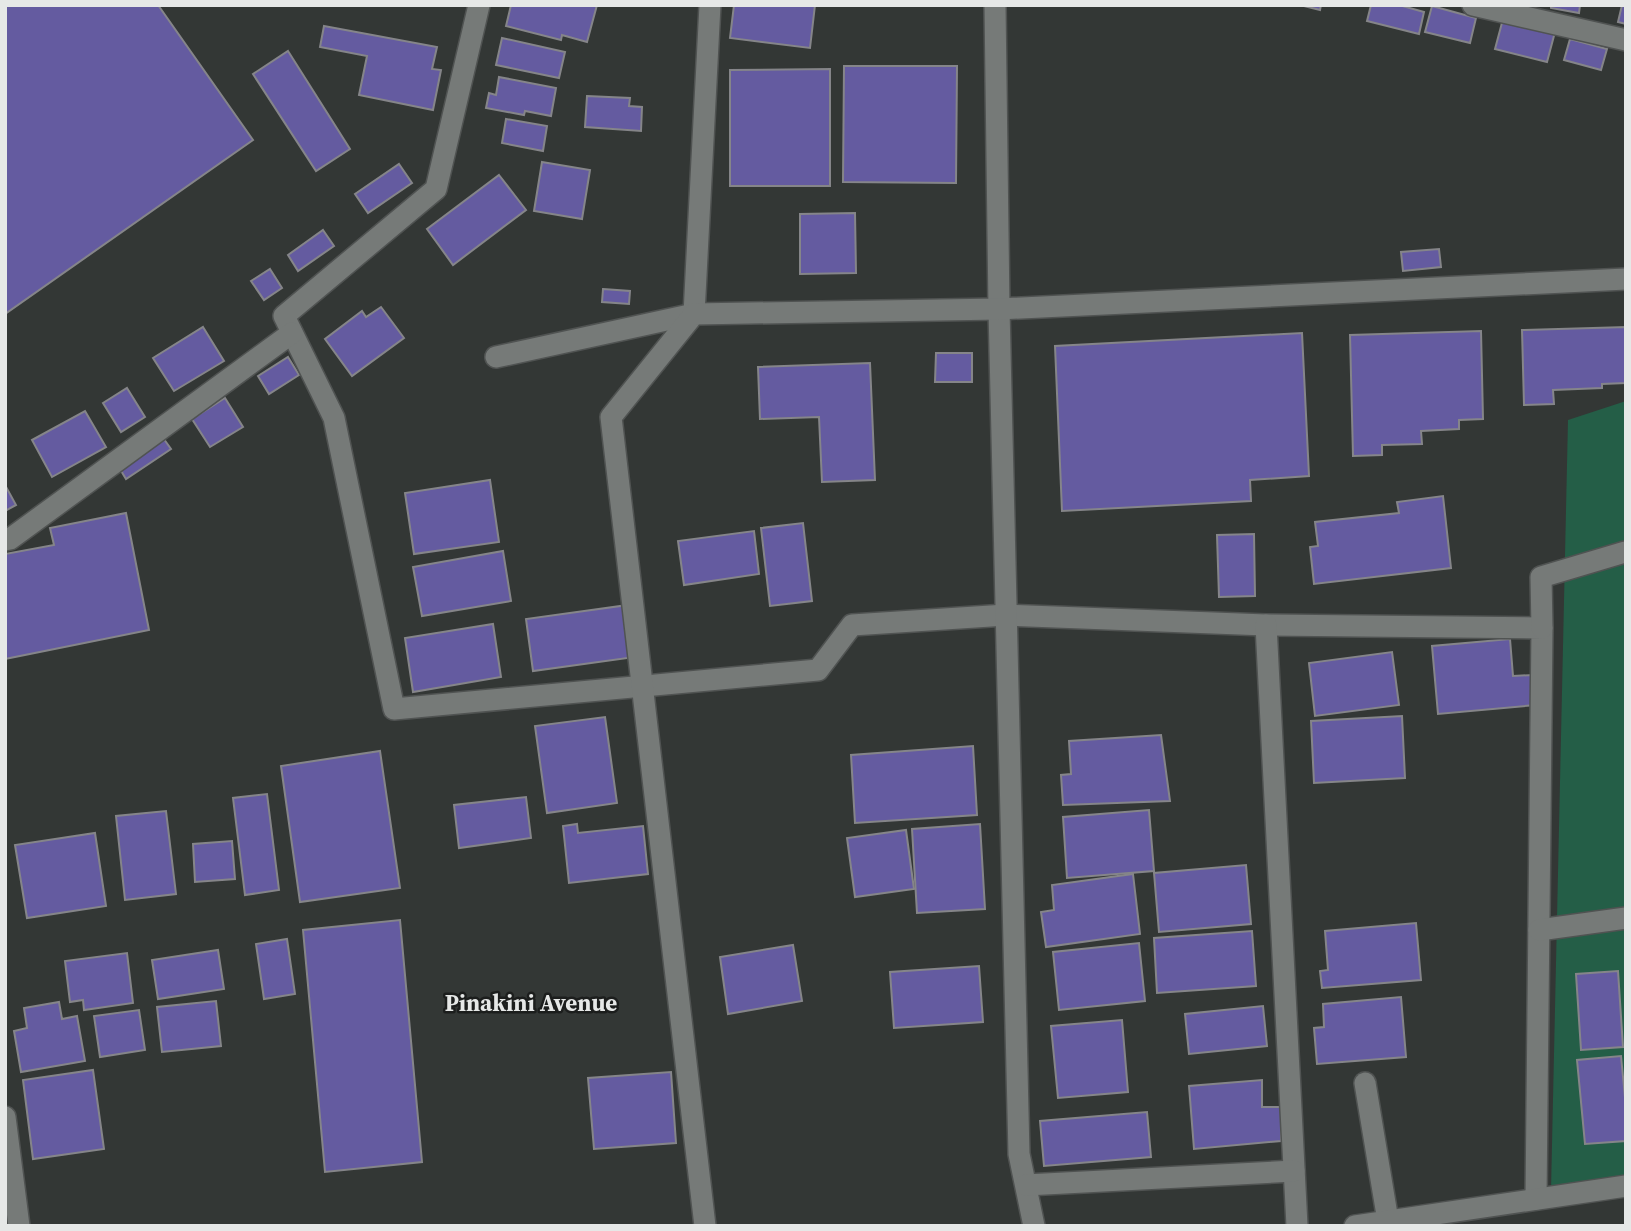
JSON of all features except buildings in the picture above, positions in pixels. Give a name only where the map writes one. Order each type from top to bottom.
[{"type":"street","points":[[479,5],[436,189],[284,316],[334,418],[394,709],[818,670],[852,625],[1006,615],[1266,625],[1542,628]]},
{"type":"street","points":[[705,1226],[611,417],[694,314],[710,5]]},
{"type":"street","points":[[995,5],[999,309],[1019,1154],[1034,1226]]},
{"type":"street","points":[[1473,5],[1626,40]]},
{"type":"street","points":[[496,357],[694,314],[999,309],[1626,279]]},
{"type":"street","points":[[5,540],[10,539],[292,333]]},
{"type":"street","points":[[1536,1199],[1541,577],[1625,552]]},
{"type":"street","points":[[1266,625],[1297,1226]]},
{"type":"street","points":[[1539,930],[1626,918]]},
{"type":"street","points":[[1365,1083],[1388,1221]]},
{"type":"street","points":[[5,1117],[19,1226]]},
{"type":"street","points":[[1026,1185],[1294,1171]]},
{"type":"street","points":[[1355,1226],[1626,1186]]},
{"type":"green space","points":[[1626,401],[1626,1177],[1551,1190],[1568,420]]},
{"type":"district","name":"Pinakini Avenue","points":[[531,1003]]}]
